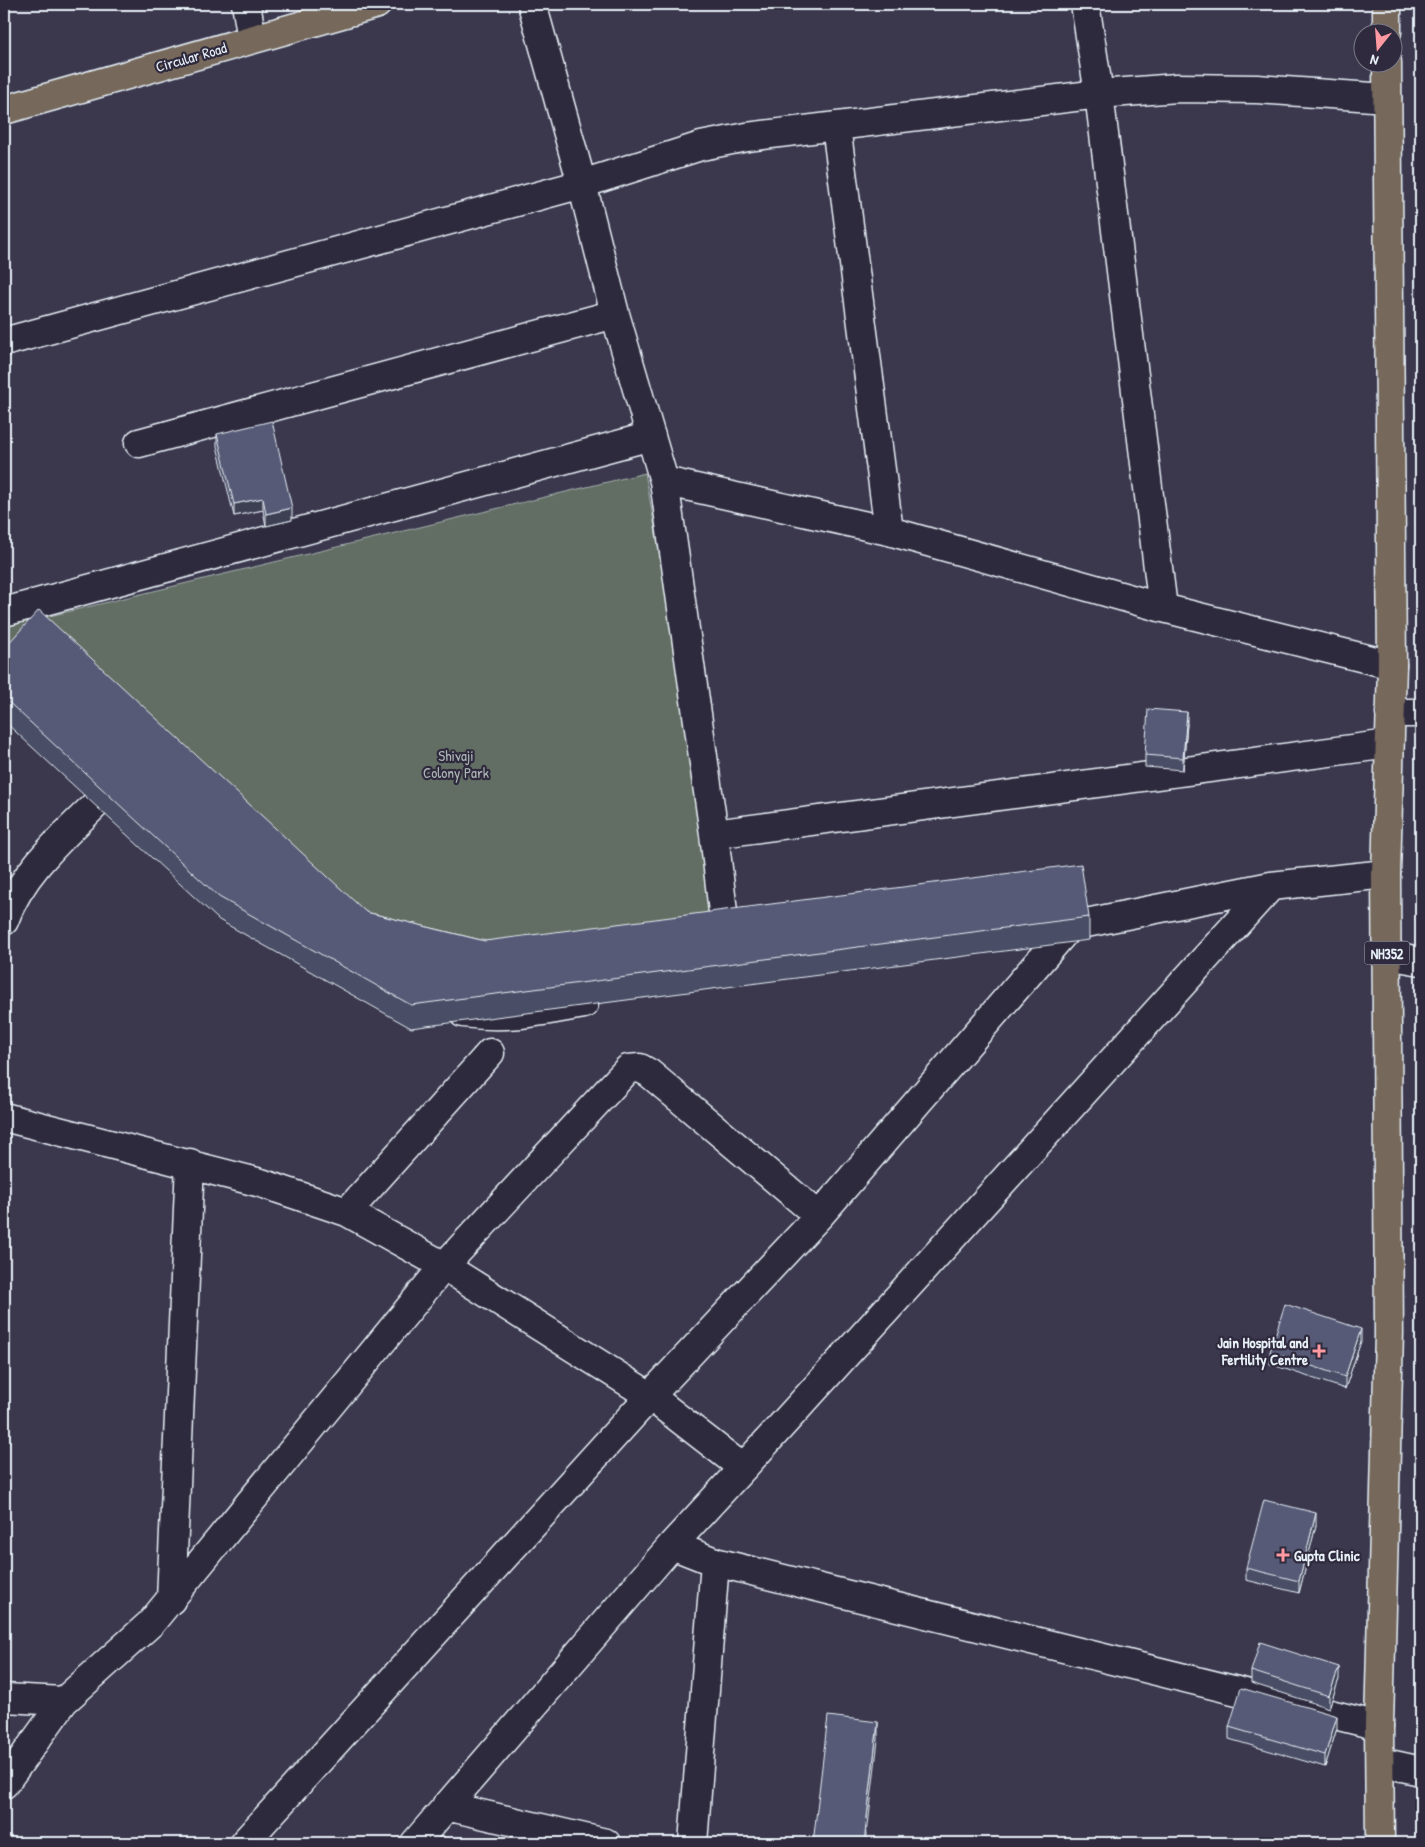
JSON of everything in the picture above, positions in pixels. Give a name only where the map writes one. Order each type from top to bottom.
[{"type":"main road","name":"Circular Road","points":[[4,110],[377,4]]},
{"type":"main road","points":[[1387,4],[1387,22]]},
{"type":"main road","name":"NH352","points":[[1380,1843],[1379,1726],[1389,1333],[1386,874],[1392,665],[1387,72]]},
{"type":"street","points":[[246,4],[252,40]]},
{"type":"street","points":[[532,4],[582,184],[615,314],[664,480],[714,834],[730,970]]},
{"type":"street","points":[[1085,4],[1099,94],[1163,608]]},
{"type":"street","points":[[4,342],[582,184],[701,146],[836,126],[1099,94],[1176,88],[1248,89],[1387,98]]},
{"type":"street","points":[[836,126],[889,531]]},
{"type":"street","points":[[139,443],[615,314]]},
{"type":"street","points":[[4,612],[651,436]]},
{"type":"street","points":[[664,480],[889,531],[1163,608],[1392,665]]},
{"type":"street","points":[[1390,712],[1421,713]]},
{"type":"street","points":[[714,834],[1390,744]]},
{"type":"street","points":[[91,767],[109,791],[128,810]]},
{"type":"street","points":[[4,921],[8,909],[25,879],[109,791]]},
{"type":"street","points":[[1030,933],[1069,927],[1271,886],[1386,874]]},
{"type":"street","points":[[415,1843],[672,1545],[1271,886]]},
{"type":"street","points":[[244,1843],[650,1396],[819,1216],[1069,927]]},
{"type":"street","points":[[1387,955],[1421,961]]},
{"type":"street","points":[[438,1009],[493,1017],[515,1016],[609,1000]]},
{"type":"street","points":[[347,1212],[490,1053]]},
{"type":"street","points":[[4,1784],[64,1701],[134,1639],[171,1600],[444,1266],[624,1072],[633,1067],[649,1073],[819,1216]]},
{"type":"street","points":[[4,1116],[190,1163],[261,1183],[347,1212],[444,1266],[650,1396],[743,1468]]},
{"type":"street","points":[[171,1600],[190,1163]]},
{"type":"street","points":[[672,1545],[715,1562],[1379,1726]]},
{"type":"street","points":[[692,1843],[715,1562]]},
{"type":"street","points":[[4,1698],[64,1701]]},
{"type":"street","points":[[1380,1762],[1421,1771]]},
{"type":"street","points":[[446,1806],[606,1843]]},
{"type":"green space","name":"Shivaji Colony Park","points":[[645,473],[713,849],[731,980],[493,1017],[4,670],[4,627]]},
{"type":"building","points":[[272,421],[292,508],[266,514],[263,498],[234,504],[217,434]]},
{"type":"building","points":[[39,610],[366,912],[485,941],[1081,864],[1089,917],[411,1005],[219,897],[4,698],[4,648]]},
{"type":"building","points":[[1148,709],[1187,712],[1183,758],[1145,755]]},
{"type":"building","points":[[1285,1304],[1361,1329],[1345,1377],[1270,1352]]},
{"type":"building","points":[[1264,1500],[1316,1513],[1299,1581],[1246,1568]]},
{"type":"building","points":[[1260,1642],[1339,1667],[1329,1696],[1251,1671]]},
{"type":"building","points":[[1241,1688],[1337,1716],[1325,1755],[1229,1727]]},
{"type":"building","points":[[828,1716],[878,1722],[864,1843],[813,1843]]},
{"type":"building","points":[[1108,1839],[1121,1843],[1107,1843]]},
{"type":"building","points":[[1153,1840],[1169,1843],[1153,1843]]},
{"type":"place","name":"Jain Hospital and Fertility Centre","points":[[1319,1351]]},
{"type":"place","name":"Gupta Clinic","points":[[1283,1555]]}]
